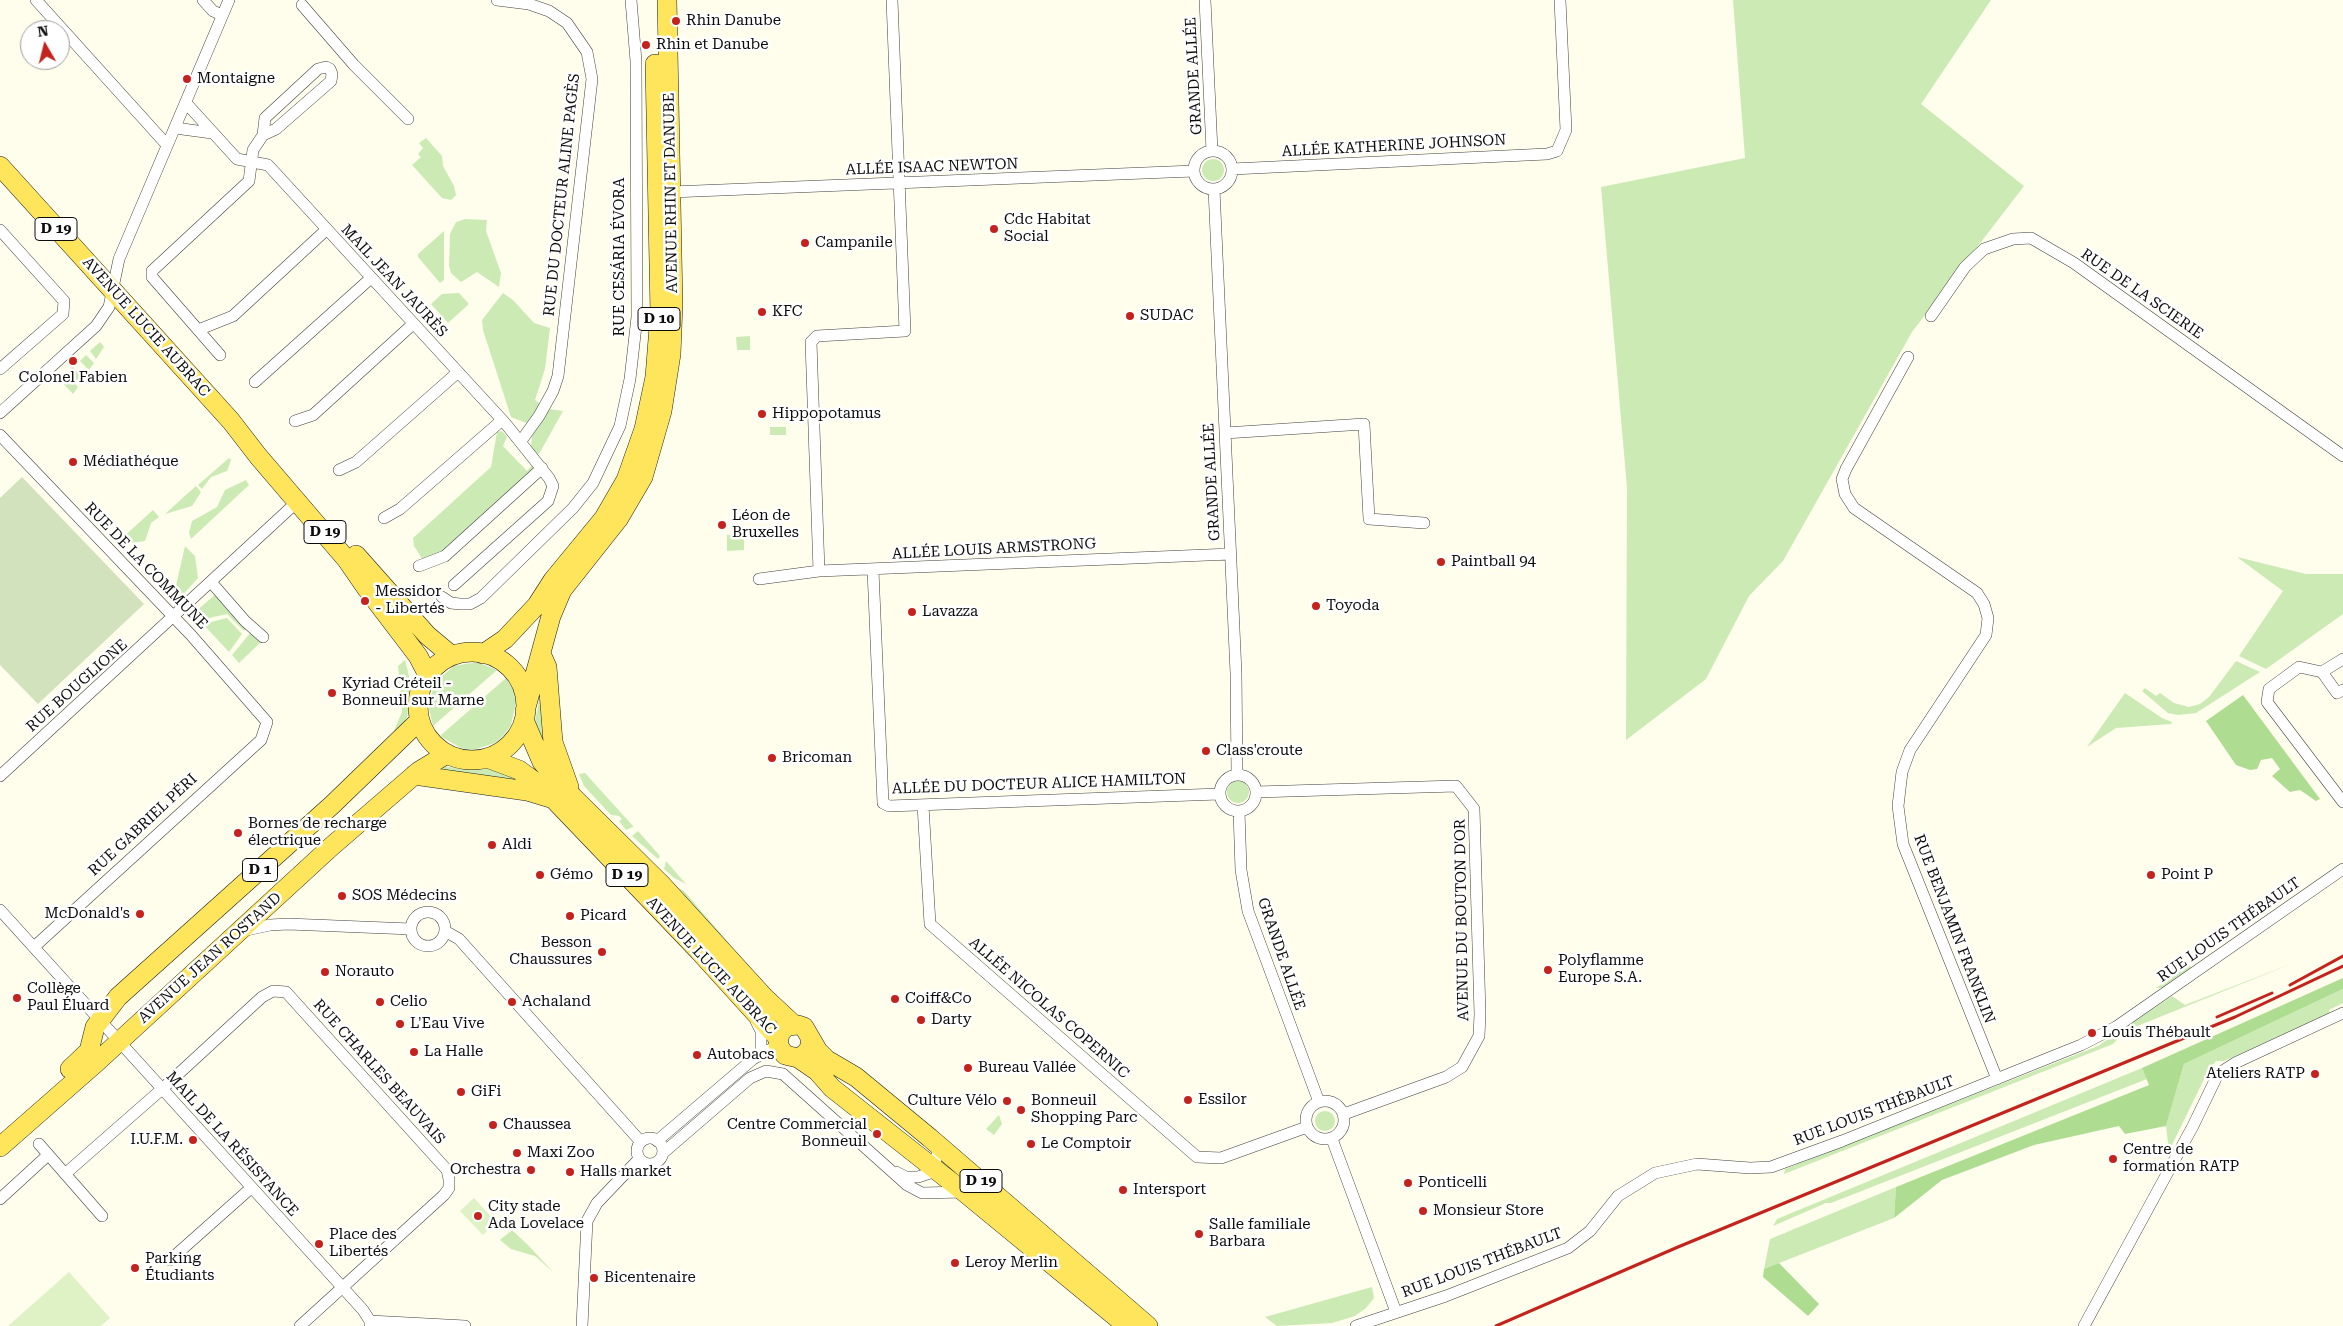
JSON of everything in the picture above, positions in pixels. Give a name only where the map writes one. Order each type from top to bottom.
[{"type":"main road","name":"AVENUE RHIN ET DANUBE","points":[[483,654],[505,639],[537,605],[554,580],[604,518],[626,480],[644,429],[655,377],[660,314],[654,0]]},
{"type":"main road","name":"AVENUE RHIN ET DANUBE","points":[[526,722],[551,616],[562,590],[619,518],[643,477],[662,412],[671,354],[673,304],[667,0]]},
{"type":"main road","name":"AVENUE LUCIE AUBRAC","points":[[0,166],[114,289],[231,421],[258,456],[347,560],[418,656],[428,675]]},
{"type":"main road","name":"AVENUE LUCIE AUBRAC","points":[[231,421],[278,466],[427,635],[452,656]]},
{"type":"main road","points":[[462,653],[483,654],[501,661],[514,672],[522,687],[526,722],[508,745],[487,758],[474,760],[448,754],[429,739],[420,720],[418,704],[421,689],[428,675],[435,667],[452,656],[462,653]]},
{"type":"main road","points":[[542,655],[547,667],[554,742],[573,797]]},
{"type":"main road","name":"D 1","points":[[0,1132],[89,1052],[95,1027],[118,997],[332,805],[420,720]]},
{"type":"main road","name":"AVENUE LUCIE AUBRAC","points":[[526,722],[538,757],[573,797],[661,884],[764,997],[792,1024],[804,1028],[809,1033],[811,1040],[827,1060],[856,1077],[939,1145],[1148,1326]]},
{"type":"main road","name":"AVENUE JEAN ROSTAND","points":[[0,1148],[414,775],[448,754]]},
{"type":"main road","name":"AVENUE LUCIE AUBRAC","points":[[487,758],[525,773],[553,800],[699,951],[778,1041],[786,1055],[798,1058],[817,1071],[832,1088],[964,1192],[1127,1326]]},
{"type":"main road","points":[[414,775],[528,792],[553,800]]},
{"type":"main road","name":"AVENUE LUCIE AUBRAC","points":[[778,1041],[783,1029],[792,1024]]},
{"type":"main road","points":[[798,1058],[809,1049],[811,1040]]},
{"type":"street","points":[[36,0],[167,145]]},
{"type":"street","points":[[203,0],[213,11],[222,16]]},
{"type":"street","points":[[0,413],[96,326],[109,307],[119,259],[229,0]]},
{"type":"street","name":"RUE DU DOCTEUR ALINE PAGÈS","points":[[497,0],[529,4],[549,11],[568,23],[587,52],[592,79],[558,376],[553,391],[540,416],[521,441]]},
{"type":"street","name":"RUE CESÁRIA ÉVORA","points":[[442,596],[451,603],[460,604],[470,604],[481,598],[573,508],[593,483],[620,426],[631,370],[637,317],[636,61],[631,0]]},
{"type":"street","points":[[819,571],[811,342],[817,336],[905,331],[892,0]]},
{"type":"street","name":"GRANDE ALLÉE","points":[[1205,0],[1212,151]]},
{"type":"street","name":"ALLÉE KATHERINE JOHNSON","points":[[1232,169],[1529,155],[1557,152],[1566,130],[1560,0]]},
{"type":"street","points":[[302,2],[354,65],[408,119]]},
{"type":"street","points":[[220,355],[152,277],[152,271],[249,181],[253,150],[263,135],[265,118],[318,69],[326,67],[330,70],[332,74],[330,81],[276,129],[263,135]]},
{"type":"street","name":"MAIL JEAN JAURÈS","points":[[186,103],[237,159],[268,165],[521,441],[553,486],[548,501],[454,586]]},
{"type":"street","points":[[175,128],[212,133]]},
{"type":"street","name":"GRANDE ALLÉE","points":[[1194,171],[1199,157],[1212,151],[1226,156],[1232,169]]},
{"type":"street","points":[[1194,171],[1201,184],[1214,189],[1227,183],[1232,169]]},
{"type":"street","name":"ALLÉE ISAAC NEWTON","points":[[671,192],[1194,171]]},
{"type":"street","name":"GRANDE ALLÉE","points":[[1214,189],[1236,673],[1237,774]]},
{"type":"street","points":[[0,230],[64,301],[63,314],[0,369]]},
{"type":"street","points":[[198,330],[233,316],[326,230]]},
{"type":"street","name":"RUE DE LA SCIERIE","points":[[1930,316],[1965,267],[1984,249],[2012,239],[2030,238],[2074,263],[2343,456]]},
{"type":"street","points":[[255,382],[370,278]]},
{"type":"street","points":[[295,421],[313,415],[413,324]]},
{"type":"street","name":"RUE BENJAMIN FRANKLIN","points":[[1908,357],[1846,468],[1842,479],[1846,494],[1854,508],[1977,593],[1984,604],[1988,618],[1986,635],[1910,750],[1902,772],[1898,806],[1903,844],[1997,1079]]},
{"type":"street","points":[[339,470],[356,462],[457,373]]},
{"type":"street","points":[[384,518],[400,509],[501,421]]},
{"type":"street","points":[[1225,433],[1364,424],[1369,519],[1424,523]]},
{"type":"street","name":"RUE DE LA COMMUNE","points":[[0,435],[175,617],[267,722]]},
{"type":"street","points":[[419,566],[445,556],[542,468]]},
{"type":"street","name":"RUE BOUGLIONE","points":[[0,776],[175,617],[298,501]]},
{"type":"street","name":"ALLÉE LOUIS ARMSTRONG","points":[[759,578],[819,571],[1231,554]]},
{"type":"street","name":"ALLÉE DU DOCTEUR ALICE HAMILTON","points":[[872,570],[882,799],[884,803],[889,806],[1219,794]]},
{"type":"street","points":[[211,582],[245,621],[263,637]]},
{"type":"street","points":[[2322,672],[2343,659]]},
{"type":"street","points":[[2343,690],[2337,693],[2322,672],[2299,667],[2269,689],[2267,702],[2343,802]]},
{"type":"street","name":"RUE GABRIEL PÉRI","points":[[34,947],[261,740],[267,722]]},
{"type":"street","points":[[1237,774],[1250,779],[1256,792],[1252,805],[1239,811],[1225,806],[1219,794],[1224,780],[1237,774]]},
{"type":"street","name":"AVENUE DU BOUTON D'OR","points":[[1256,792],[1456,786],[1474,809],[1479,1036],[1462,1067],[1446,1077],[1344,1114]]},
{"type":"street","name":"ALLÉE NICOLAS COPERNIC","points":[[923,805],[930,924],[1198,1157],[1221,1158],[1307,1127]]},
{"type":"street","name":"GRANDE ALLÉE","points":[[1239,811],[1241,870],[1248,911],[1319,1102]]},
{"type":"street","name":"RUE LOUIS THÉBAULT","points":[[1356,1326],[1568,1248],[1590,1231],[1618,1196],[1655,1173],[1697,1164],[1750,1168],[1771,1167],[2081,1045],[2116,1027],[2343,869]]},
{"type":"street","name":"MAIL DE LA RÉSISTANCE","points":[[0,910],[341,1287],[370,1324]]},
{"type":"street","points":[[445,931],[440,940],[426,946],[414,939],[410,929],[417,915],[426,912],[440,917],[445,931],[459,939],[641,1142]]},
{"type":"street","points":[[238,932],[270,925],[288,924],[410,929]]},
{"type":"street","name":"RUE CHARLES BEAUVAIS","points":[[162,1089],[262,997],[273,991],[286,992],[293,998],[447,1170],[450,1179],[449,1188],[444,1195],[341,1287]]},
{"type":"street","points":[[751,1010],[761,1031],[761,1053]]},
{"type":"street","points":[[2084,1326],[2193,1126],[2218,1074],[2235,1063],[2343,1013]]},
{"type":"street","points":[[657,1141],[761,1053],[778,1041]]},
{"type":"street","points":[[657,1141],[647,1139],[641,1142],[637,1153],[646,1164],[654,1164],[660,1160],[663,1153],[750,1078],[766,1071],[784,1074],[907,1186],[922,1193],[964,1192]]},
{"type":"street","points":[[65,1174],[162,1089]]},
{"type":"street","points":[[1319,1102],[1334,1103],[1344,1114],[1343,1129],[1332,1139],[1317,1138],[1307,1127],[1308,1112],[1319,1102]]},
{"type":"street","points":[[1332,1139],[1396,1312]]},
{"type":"street","points":[[657,1141],[663,1153]]},
{"type":"street","points":[[39,1144],[102,1216]]},
{"type":"street","points":[[890,1170],[906,1176],[918,1177],[930,1173],[934,1168],[939,1145]]},
{"type":"street","points":[[0,1199],[48,1155]]},
{"type":"street","points":[[582,1326],[587,1221],[597,1203],[640,1159]]},
{"type":"street","points":[[170,1260],[251,1188]]},
{"type":"street","points":[[300,1326],[341,1287]]},
{"type":"street","points":[[370,1324],[455,1324],[465,1326]]},
{"type":"green space","points":[[1733,0],[1991,0],[1921,104],[2024,186],[1912,332],[1783,561],[1749,596],[1706,679],[1626,740],[1627,488],[1601,187],[1745,158]]},
{"type":"green space","points":[[426,138],[442,156],[443,166],[454,186],[456,195],[451,200],[442,198],[412,165],[421,157],[418,154],[423,148],[419,143]]},
{"type":"green space","points":[[1213,159],[1221,162],[1224,170],[1221,178],[1213,181],[1205,178],[1202,170],[1205,162]]},
{"type":"green space","points":[[465,219],[487,220],[486,231],[501,273],[499,287],[477,272],[461,282],[451,273],[449,266],[450,234],[456,222]]},
{"type":"green space","points":[[444,231],[444,280],[440,283],[418,257],[418,254]]},
{"type":"green space","points":[[459,293],[469,304],[448,323],[431,304],[442,294]]},
{"type":"green space","points":[[503,293],[513,300],[534,323],[550,328],[545,369],[535,400],[540,404],[531,420],[526,423],[511,417],[483,330],[482,320]]},
{"type":"green space","points":[[750,336],[750,350],[737,350],[736,337]]},
{"type":"green space","points":[[100,342],[104,347],[96,359],[90,351]]},
{"type":"green space","points":[[86,355],[94,363],[89,370],[80,361]]},
{"type":"green space","points":[[73,367],[84,379],[80,385],[68,371]]},
{"type":"green space","points":[[66,373],[78,387],[73,394],[59,379]]},
{"type":"green space","points":[[549,409],[563,411],[539,454],[536,455],[531,446],[532,435]]},
{"type":"green space","points":[[770,427],[786,427],[786,435],[770,435]]},
{"type":"green space","points":[[502,431],[507,437],[503,446],[527,471],[533,464],[533,471],[444,554],[423,560],[414,546],[413,538],[491,467],[497,432]]},
{"type":"green space","points":[[229,458],[231,460],[227,471],[211,477],[202,489],[198,485]]},
{"type":"green space","points":[[22,477],[144,604],[38,704],[0,665],[0,498]]},
{"type":"green space","points":[[246,480],[249,485],[191,539],[189,533],[192,521],[217,507],[225,490]]},
{"type":"green space","points":[[196,486],[201,492],[192,506],[165,514]]},
{"type":"green space","points":[[153,510],[159,517],[151,523],[145,541],[125,544],[121,539]]},
{"type":"green space","points":[[744,534],[744,550],[727,551],[727,535]]},
{"type":"green space","points":[[185,546],[195,556],[198,578],[180,598],[175,590]]},
{"type":"green space","points":[[2237,557],[2306,574],[2343,574],[2343,614],[2266,669],[2239,656],[2283,591]]},
{"type":"green space","points":[[217,593],[248,628],[244,631],[227,614],[200,620],[194,613]]},
{"type":"green space","points":[[227,618],[242,634],[229,652],[203,624]]},
{"type":"green space","points":[[251,632],[261,642],[239,663],[232,655]]},
{"type":"green space","points":[[405,660],[411,684],[407,717],[403,725],[393,733],[402,712],[398,666]]},
{"type":"green space","points":[[2236,661],[2260,672],[2196,713],[2178,715],[2168,713],[2142,691],[2145,688],[2156,696],[2160,693],[2174,703],[2189,707],[2200,704],[2209,697]]},
{"type":"green space","points":[[477,662],[497,670],[433,726],[428,704],[436,681],[454,666]]},
{"type":"green space","points":[[506,678],[513,690],[516,702],[511,725],[495,743],[473,750],[461,748],[440,736]]},
{"type":"green space","points":[[543,681],[550,739],[542,746],[535,721]]},
{"type":"green space","points":[[2125,693],[2162,718],[2172,722],[2171,724],[2116,728],[2087,747]]},
{"type":"green space","points":[[2243,695],[2320,799],[2316,801],[2300,790],[2290,792],[2272,776],[2280,769],[2272,758],[2261,760],[2257,769],[2250,770],[2236,765],[2206,721]]},
{"type":"green space","points":[[442,766],[470,770],[488,768],[518,775],[512,787],[429,771]]},
{"type":"green space","points":[[585,773],[633,827],[626,830],[619,821],[622,819],[619,816],[611,815],[584,786],[579,774]]},
{"type":"green space","points":[[1238,781],[1246,784],[1249,792],[1246,800],[1238,803],[1230,800],[1227,792],[1230,784]]},
{"type":"green space","points":[[638,831],[660,856],[658,859],[632,836]]},
{"type":"green space","points":[[666,861],[686,884],[674,878],[664,869]]},
{"type":"green space","points":[[671,885],[684,891],[727,941],[724,944]]},
{"type":"green space","points":[[2296,962],[2125,1031],[2113,1044],[1784,1174],[1785,1169],[2098,1046],[2172,996],[2185,1005]]},
{"type":"green space","points":[[2190,965],[2191,968],[2162,988],[2156,988]]},
{"type":"green space","points":[[2343,978],[2343,989],[2184,1064],[2166,1126],[2125,1134],[2119,1126],[2034,1145],[1942,1180],[1894,1218],[1896,1187],[2149,1085],[2142,1068]]},
{"type":"green space","points":[[2343,989],[2343,1003],[2329,1010],[2330,1013],[2224,1061],[2216,1061],[2208,1071],[2169,1151],[2166,1126],[2184,1064]]},
{"type":"green space","points":[[2142,1068],[2147,1079],[1831,1203],[1826,1203],[1773,1226],[1777,1219]]},
{"type":"green space","points":[[1321,1111],[1329,1111],[1335,1117],[1335,1125],[1329,1131],[1321,1131],[1315,1125],[1315,1117]]},
{"type":"green space","points":[[999,1115],[1002,1124],[994,1135],[986,1129]]},
{"type":"green space","points":[[1896,1187],[1894,1218],[1764,1269],[1770,1239]]},
{"type":"green space","name":"City stade Ada Lovelace","points":[[474,1198],[496,1222],[483,1235],[460,1211]]},
{"type":"green space","points":[[512,1230],[553,1272],[535,1256],[511,1249],[500,1240]]},
{"type":"green space","points":[[1779,1263],[1819,1304],[1808,1316],[1763,1277],[1764,1269]]},
{"type":"green space","points":[[69,1272],[110,1318],[101,1326],[8,1326]]},
{"type":"green space","points":[[1372,1287],[1374,1298],[1366,1308],[1355,1316],[1332,1323],[1277,1326],[1265,1317]]},
{"type":"railway","points":[[2290,985],[2343,956]]},
{"type":"railway","points":[[1496,1326],[1678,1247],[2235,1017],[2343,966]]},
{"type":"railway","points":[[2217,1017],[2272,993]]},
{"type":"place","name":"Rhin Danube","points":[[676,21]]},
{"type":"place","name":"Rhin et Danube","points":[[646,45]]},
{"type":"place","name":"Montaigne","points":[[187,79]]},
{"type":"place","name":"Cdc Habitat Social","points":[[994,229]]},
{"type":"place","name":"Campanile","points":[[805,243]]},
{"type":"place","name":"KFC","points":[[762,312]]},
{"type":"place","name":"SUDAC","points":[[1130,316]]},
{"type":"place","name":"Colonel Fabien","points":[[73,361]]},
{"type":"place","name":"Hippopotamus","points":[[762,414]]},
{"type":"place","name":"Médiathéque","points":[[73,462]]},
{"type":"place","name":"Léon de Bruxelles","points":[[722,525]]},
{"type":"place","name":"Paintball 94","points":[[1441,562]]},
{"type":"place","name":"Messidor - Libertés","points":[[365,601]]},
{"type":"place","name":"Toyoda","points":[[1316,606]]},
{"type":"place","name":"Lavazza","points":[[912,612]]},
{"type":"place","name":"Kyriad Créteil - Bonneuil sur Marne","points":[[332,693]]},
{"type":"place","name":"Class'croute","points":[[1206,751]]},
{"type":"place","name":"Bricoman","points":[[772,758]]},
{"type":"place","name":"Bornes de recharge électrique","points":[[238,833]]},
{"type":"place","name":"Aldi","points":[[492,845]]},
{"type":"place","name":"Gémo","points":[[540,875]]},
{"type":"place","name":"Point P","points":[[2151,875]]},
{"type":"place","name":"SOS Médecins","points":[[342,896]]},
{"type":"place","name":"McDonald's","points":[[140,914]]},
{"type":"place","name":"Picard","points":[[570,916]]},
{"type":"place","name":"Besson Chaussures","points":[[602,952]]},
{"type":"place","name":"Polyflamme Europe S.A.","points":[[1548,970]]},
{"type":"place","name":"Norauto","points":[[325,972]]},
{"type":"place","name":"Collège Paul Éluard","points":[[17,998]]},
{"type":"place","name":"Coiff&Co","points":[[895,999]]},
{"type":"place","name":"Celio","points":[[380,1002]]},
{"type":"place","name":"Achaland","points":[[512,1002]]},
{"type":"place","name":"Darty","points":[[921,1020]]},
{"type":"place","name":"L'Eau Vive","points":[[400,1024]]},
{"type":"place","name":"Louis Thébault","points":[[2092,1033]]},
{"type":"place","name":"La Halle","points":[[414,1052]]},
{"type":"place","name":"Autobacs","points":[[697,1055]]},
{"type":"place","name":"Bureau Vallée","points":[[968,1068]]},
{"type":"place","name":"Ateliers RATP","points":[[2315,1074]]},
{"type":"place","name":"GiFi","points":[[461,1092]]},
{"type":"place","name":"Essilor","points":[[1188,1100]]},
{"type":"place","name":"Culture Vélo","points":[[1007,1101]]},
{"type":"place","name":"Bonneuil Shopping Parc","points":[[1021,1110]]},
{"type":"place","name":"Chaussea","points":[[493,1125]]},
{"type":"place","name":"Centre Commercial Bonneuil","points":[[877,1134]]},
{"type":"place","name":"I.U.F.M.","points":[[193,1140]]},
{"type":"place","name":"Le Comptoir","points":[[1031,1144]]},
{"type":"place","name":"Maxi Zoo","points":[[517,1153]]},
{"type":"place","name":"Centre de formation RATP","points":[[2113,1159]]},
{"type":"place","name":"Orchestra","points":[[531,1170]]},
{"type":"place","name":"Halls market","points":[[570,1172]]},
{"type":"place","name":"Ponticelli","points":[[1408,1183]]},
{"type":"place","name":"Intersport","points":[[1123,1190]]},
{"type":"place","name":"Monsieur Store","points":[[1423,1211]]},
{"type":"place","name":"City stade Ada Lovelace","points":[[478,1216]]},
{"type":"place","name":"Salle familiale Barbara","points":[[1199,1234]]},
{"type":"place","name":"Place des Libertés","points":[[319,1244]]},
{"type":"place","name":"Leroy Merlin","points":[[955,1263]]},
{"type":"place","name":"Parking Étudiants","points":[[135,1268]]},
{"type":"place","name":"Bicentenaire","points":[[594,1278]]}]
